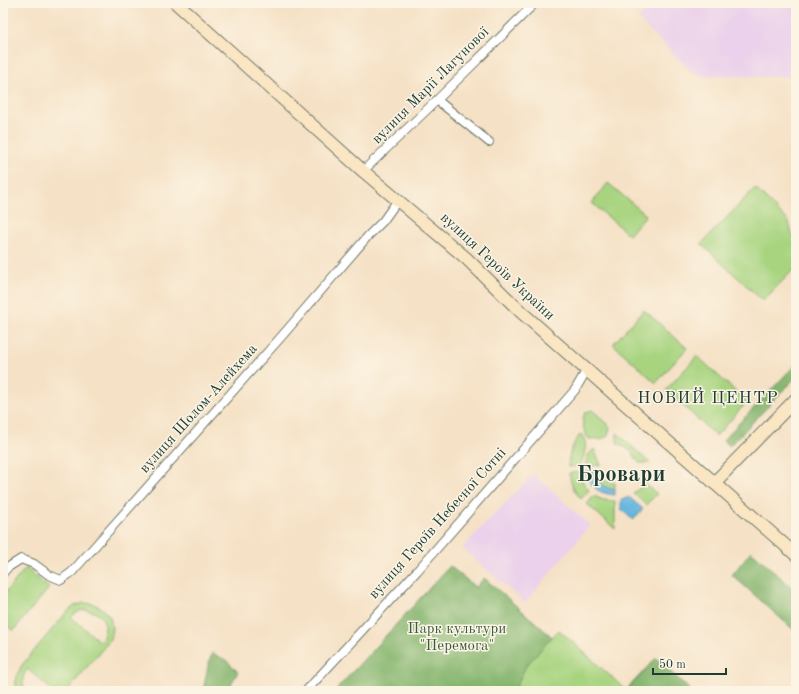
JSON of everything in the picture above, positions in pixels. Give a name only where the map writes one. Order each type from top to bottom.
[{"type":"main road","name":"вулиця Героїв України","points":[[176,3],[363,171],[466,258],[520,312],[796,556]]},
{"type":"main road","points":[[714,483],[796,399]]},
{"type":"street","name":"вулиця Марії Лагунової","points":[[363,171],[535,3]]},
{"type":"street","points":[[437,100],[489,142]]},
{"type":"street","name":"вулиця Шолом-Алейхема","points":[[3,573],[7,568],[21,560],[34,564],[49,575],[60,580],[72,572],[291,326],[383,220],[398,200]]},
{"type":"street","name":"вулиця Героїв Небесної Сотні","points":[[306,691],[422,565],[575,390],[586,371]]},
{"type":"shaded area","points":[[654,3],[796,3],[796,77],[696,76],[638,19]]},
{"type":"shaded area","points":[[533,474],[590,525],[525,603],[462,548]]},
{"type":"green space","points":[[608,183],[646,215],[629,235],[592,203]]},
{"type":"green space","points":[[755,188],[789,222],[792,235],[796,239],[796,267],[763,301],[701,244]]},
{"type":"green space","points":[[644,310],[687,348],[656,383],[613,344]]},
{"type":"green space","points":[[697,356],[747,402],[716,436],[666,390]]},
{"type":"green space","points":[[796,364],[796,377],[730,446],[723,440]]},
{"type":"green space","points":[[592,410],[607,423],[610,428],[608,436],[601,439],[589,439],[587,436],[583,426],[583,418],[586,412]]},
{"type":"green space","points":[[617,433],[650,463],[639,463],[630,450],[617,443]]},
{"type":"green space","points":[[581,434],[585,442],[585,450],[581,466],[568,467],[569,457],[575,441]]},
{"type":"green space","points":[[594,449],[601,465],[585,466],[587,456]]},
{"type":"green space","points":[[592,471],[599,471],[604,480],[615,483],[615,490],[600,484]]},
{"type":"green space","points":[[580,472],[583,482],[589,490],[581,499],[573,487],[569,473]]},
{"type":"green space","points":[[643,482],[657,494],[646,505],[633,493],[639,489]]},
{"type":"green space","points":[[594,496],[603,500],[615,501],[615,529],[587,504]]},
{"type":"green space","points":[[751,551],[796,591],[796,632],[732,575]]},
{"type":"green space","name":"Парк культури \"Перемога\"","points":[[450,566],[476,588],[484,578],[552,637],[559,630],[626,690],[656,658],[691,691],[335,691]]},
{"type":"green space","name":"Парк культури \"Перемога\"","points":[[450,566],[476,588],[484,578],[552,637],[526,666],[514,691],[335,691]]},
{"type":"green space","points":[[26,568],[49,588],[13,631],[3,623],[3,595]]},
{"type":"green space","points":[[84,603],[94,604],[103,609],[110,617],[112,627],[111,637],[105,646],[67,691],[53,691],[27,669],[23,680],[25,691],[17,691],[16,677],[22,665],[66,613],[74,606]],"holes":[[[84,610],[91,611],[100,616],[105,625],[105,630],[100,642],[71,617],[77,612]]]},
{"type":"green space","points":[[212,653],[227,661],[238,672],[227,691],[203,691]]},
{"type":"green space","points":[[656,658],[691,691],[626,691]]},
{"type":"water","points":[[592,471],[600,484],[615,490],[615,495],[604,493],[593,486],[585,472]]},
{"type":"water","points":[[629,497],[643,509],[633,520],[621,509],[621,500]]},
{"type":"district","name":"НОВИЙ ЦЕНТР","points":[[708,398]]},
{"type":"district","name":"Бровари","points":[[621,474]]}]
